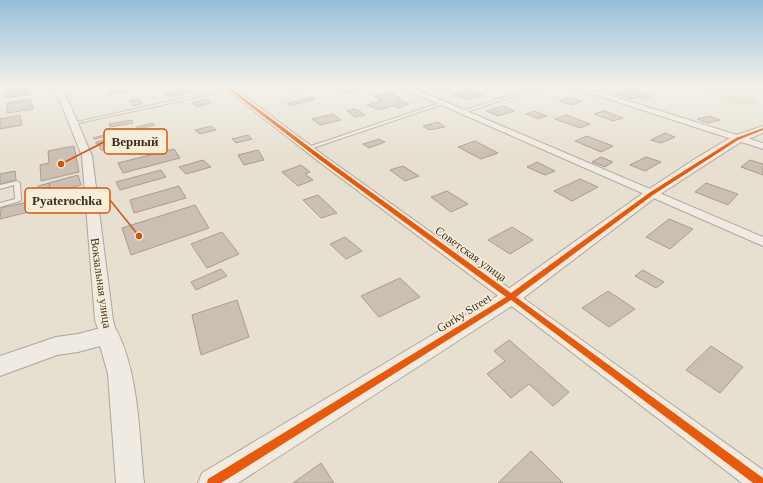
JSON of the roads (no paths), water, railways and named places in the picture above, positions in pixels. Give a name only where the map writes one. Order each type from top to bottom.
[{"type":"street","name":"Вокзальная улица","points":[[68,109],[87,156],[104,320],[120,374],[130,483]]},
{"type":"street","name":"Советская улица","points":[[255,109],[761,483]]},
{"type":"street","points":[[453,109],[763,242]]},
{"type":"street","points":[[642,109],[763,146]]},
{"type":"street","name":"Gorky Street","points":[[212,483],[511,297],[651,194],[737,139],[763,128]]},
{"type":"street","points":[[0,366],[56,346],[78,343],[108,336]]},
{"type":"lane","points":[[74,122],[135,109]]},
{"type":"lane","points":[[308,148],[428,109]]},
{"type":"lane","points":[[461,112],[472,109]]},
{"type":"lane","points":[[0,187],[17,183],[18,200],[0,205]]},
{"type":"place","name":"Верный","points":[[61,164]]},
{"type":"place","name":"Pyaterochka","points":[[139,236]]}]
